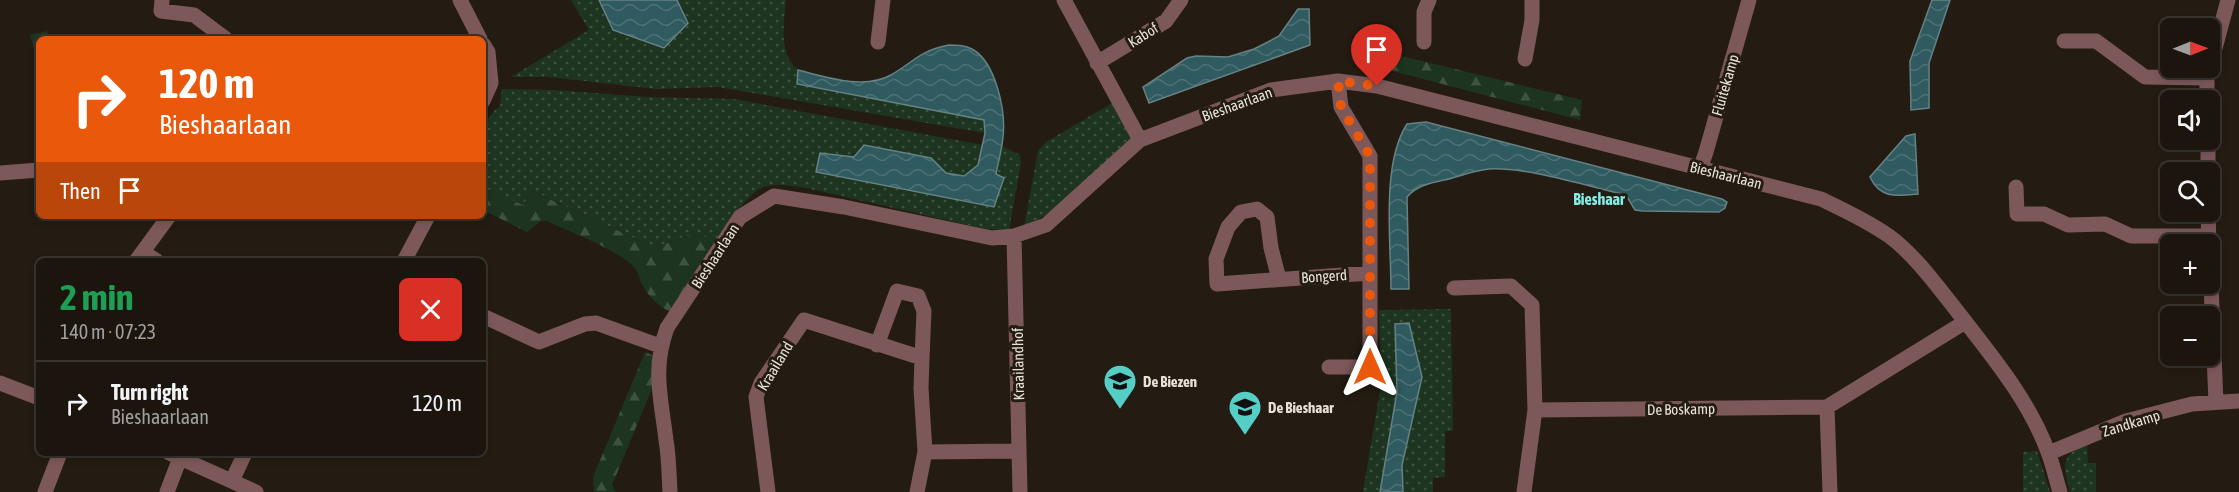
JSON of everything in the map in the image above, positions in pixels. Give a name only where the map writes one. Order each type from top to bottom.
[{"type":"street","points":[[162,0],[161,11],[194,15],[222,36]]},
{"type":"street","points":[[460,0],[478,36]]},
{"type":"street","points":[[878,42],[883,0]]},
{"type":"street","points":[[1064,0],[1140,140]]},
{"type":"street","name":"Kabof","points":[[1097,63],[1166,21],[1182,0]]},
{"type":"street","points":[[1424,42],[1425,12],[1429,0]]},
{"type":"street","points":[[1525,58],[1532,20],[1532,0]]},
{"type":"street","name":"Fluitekamp","points":[[1700,168],[1749,0]]},
{"type":"street","points":[[2220,40],[2232,4]]},
{"type":"street","points":[[2064,41],[2096,41],[2145,77],[2160,77]]},
{"type":"street","points":[[486,49],[491,83],[486,94]]},
{"type":"street","points":[[2207,78],[2207,90]]},
{"type":"street","name":"Bieshaarlaan","points":[[670,492],[667,444],[657,373],[660,346],[667,328],[740,217],[774,196],[844,207],[992,238],[1014,236],[1046,225],[1140,140],[1271,90],[1338,81],[1377,86],[1821,199],[1850,213],[1890,237],[1932,279],[1965,322],[2023,401],[2049,453],[2060,492]]},
{"type":"street","name":"Bongerd","points":[[1329,367],[1370,367],[1370,156],[1341,107],[1338,81]]},
{"type":"street","points":[[0,173],[36,170]]},
{"type":"street","points":[[2016,187],[2017,214],[2044,214],[2068,225],[2105,224],[2131,236],[2160,237]]},
{"type":"street","name":"Bongerd","points":[[1279,279],[1271,248],[1267,217],[1257,209],[1241,213],[1228,227],[1216,259],[1217,284],[1370,273]]},
{"type":"street","points":[[140,256],[167,219]]},
{"type":"street","points":[[406,258],[426,219]]},
{"type":"street","name":"Kraailandhof","points":[[1014,236],[1020,492]]},
{"type":"street","points":[[1454,288],[1512,286],[1532,305],[1535,411],[1524,492]]},
{"type":"street","points":[[877,345],[897,291],[918,296],[924,311],[921,388],[925,452],[917,492]]},
{"type":"street","points":[[2211,294],[2216,402]]},
{"type":"street","points":[[486,317],[539,342],[585,324],[596,323],[660,346]]},
{"type":"street","name":"Kraailand","points":[[768,492],[756,397],[761,383],[804,320],[922,358]]},
{"type":"street","points":[[1830,492],[1827,407],[1965,322]]},
{"type":"street","points":[[0,383],[36,397]]},
{"type":"street","name":"Zandkamp","points":[[2049,453],[2126,421],[2192,404],[2239,401]]},
{"type":"street","name":"De Boskamp","points":[[1535,411],[1827,407]]},
{"type":"street","points":[[925,452],[1019,451]]},
{"type":"street","points":[[45,492],[59,456]]},
{"type":"street","points":[[167,492],[174,456]]},
{"type":"street","points":[[176,456],[255,492]]},
{"type":"street","points":[[232,481],[244,456]]},
{"type":"green space","points":[[571,0],[599,0],[613,30],[685,12],[677,0],[786,0],[785,47],[787,56],[798,70],[797,84],[984,120],[985,133],[718,87],[656,89],[549,77],[511,77],[589,30]]},
{"type":"green space","points":[[47,31],[49,36],[36,36],[36,56],[30,35]]},
{"type":"green space","points":[[1389,53],[1582,100],[1580,120],[1385,69]]},
{"type":"green space","points":[[502,89],[734,99],[983,145],[979,165],[964,176],[946,173],[931,158],[864,145],[993,207],[1004,179],[996,174],[1001,146],[1020,155],[1021,163],[1009,230],[986,229],[806,188],[776,185],[759,189],[748,198],[716,240],[692,233],[656,248],[533,191],[523,205],[486,188],[486,125],[500,106]]},
{"type":"green space","points":[[1114,102],[1132,141],[1067,199],[1024,227],[1038,151],[1046,142]]},
{"type":"green space","points":[[486,188],[523,205],[532,191],[656,248],[692,233],[716,240],[672,312],[658,305],[651,297],[634,267],[605,247],[547,221],[541,221],[527,232],[486,212]]},
{"type":"green space","points":[[1451,309],[1453,431],[1445,431],[1445,477],[1433,478],[1433,492],[1403,492],[1402,465],[1422,377],[1409,324],[1395,324],[1397,392],[1380,492],[1363,492],[1381,385],[1379,310]]},
{"type":"green space","points":[[645,352],[652,355],[654,384],[612,485],[616,492],[594,492],[593,477]]},
{"type":"green space","points":[[2087,442],[2088,463],[2096,463],[2096,492],[2070,492],[2066,462],[2072,452]]},
{"type":"green space","points":[[2037,451],[2050,492],[2023,492],[2023,452]]},
{"type":"water","points":[[599,0],[677,0],[688,23],[664,48],[613,30]]},
{"type":"water","points":[[1932,0],[1950,0],[1929,63],[1929,108],[1911,110],[1910,61]]},
{"type":"water","points":[[1298,9],[1309,9],[1310,45],[1149,103],[1143,87],[1187,58],[1228,57],[1254,49],[1279,36]]},
{"type":"water","points":[[949,45],[966,47],[980,55],[998,88],[1004,127],[996,174],[1004,178],[994,207],[816,172],[820,153],[854,157],[864,145],[931,158],[946,173],[964,176],[978,165],[985,133],[984,120],[797,84],[798,70],[833,79],[869,82],[891,75],[924,53]]},
{"type":"water","points":[[1426,122],[1727,202],[1725,208],[1719,212],[1643,211],[1635,210],[1626,195],[1558,178],[1504,169],[1472,172],[1424,186],[1407,197],[1409,289],[1391,289],[1389,204],[1394,160],[1407,124]]},
{"type":"water","points":[[1915,134],[1918,194],[1890,195],[1884,193],[1870,177],[1906,136]]},
{"type":"water","points":[[1409,323],[1422,377],[1402,465],[1403,492],[1380,492],[1397,392],[1395,324]]},
{"type":"place","name":"De Biezen","points":[[1120,410]]},
{"type":"place","name":"De Bieshaar","points":[[1245,436]]},
{"type":"district","name":"Bieshaar","points":[[1599,199]]},
{"type":"route","points":[[1370,367],[1370,156],[1341,107],[1338,81],[1377,86]]}]
